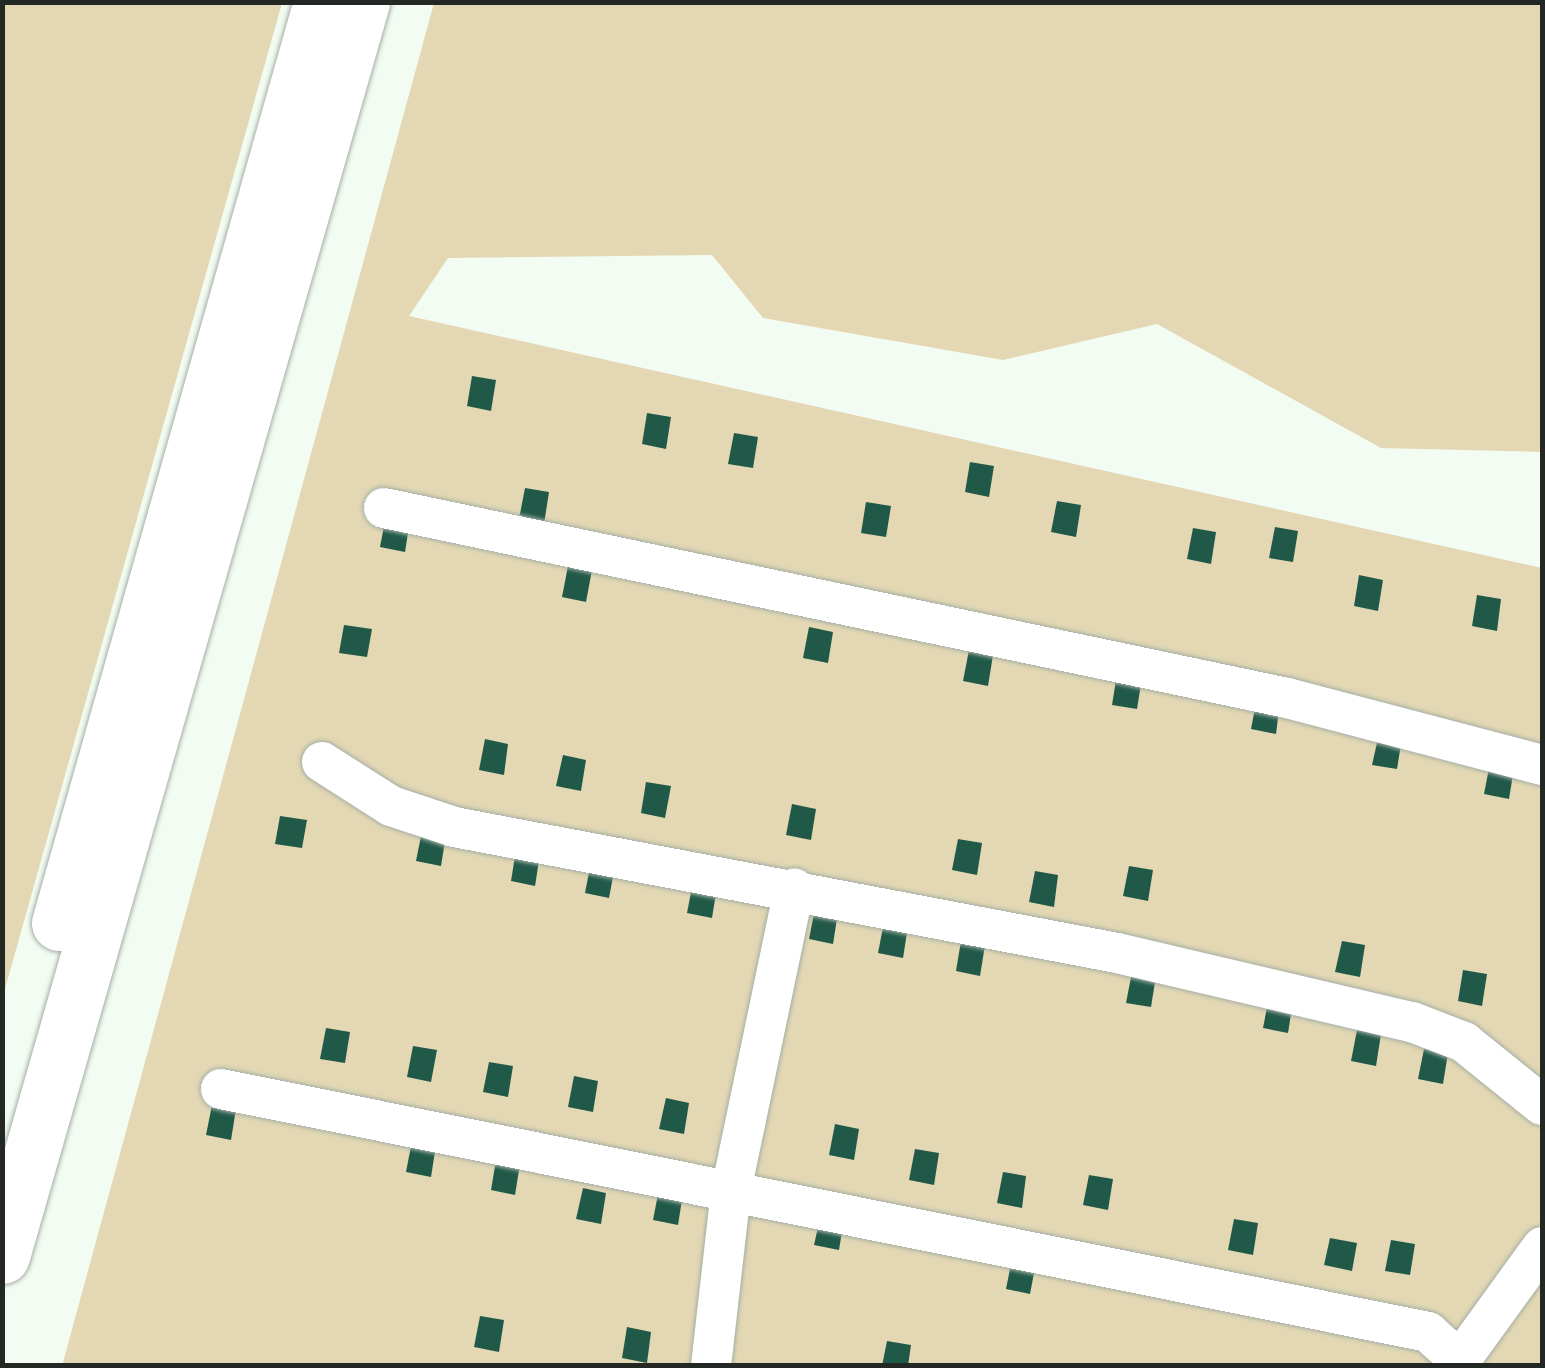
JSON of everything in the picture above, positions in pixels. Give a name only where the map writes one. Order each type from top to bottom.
[{"type":"highway","points":[[2,1131],[321,2]]},
{"type":"highway","points":[[2,1256],[362,2]]},
{"type":"street","points":[[384,508],[1288,698],[1542,765]]},
{"type":"street","points":[[322,762],[391,806],[454,826],[794,890],[1412,1022],[1464,1042],[1542,1105]]},
{"type":"street","points":[[711,1366],[731,1191],[794,890]]},
{"type":"street","points":[[220,1090],[1428,1332],[1457,1363],[1542,1248]]},
{"type":"shaded area","points":[[2,3],[282,3],[3,996]]},
{"type":"shaded area","points":[[434,3],[1542,3],[1542,452],[1381,448],[1157,324],[1003,360],[763,318],[712,255],[448,258],[409,316],[1542,568],[1542,1365],[62,1366]]},
{"type":"building","points":[[472,376],[496,380],[491,411],[467,406]]},
{"type":"building","points":[[647,413],[671,417],[666,449],[642,444]]},
{"type":"building","points":[[734,433],[758,437],[753,468],[728,464]]},
{"type":"building","points":[[970,462],[994,466],[989,497],[965,492]]},
{"type":"building","points":[[525,488],[549,492],[544,524],[519,519]]},
{"type":"building","points":[[1057,501],[1081,505],[1076,537],[1051,532]]},
{"type":"building","points":[[866,502],[891,506],[886,537],[861,533]]},
{"type":"building","points":[[386,516],[410,520],[405,552],[380,547]]},
{"type":"building","points":[[1275,527],[1298,531],[1293,562],[1269,558]]},
{"type":"building","points":[[1193,528],[1216,532],[1211,564],[1187,559]]},
{"type":"building","points":[[568,566],[592,570],[586,602],[562,597]]},
{"type":"building","points":[[1359,575],[1383,580],[1378,611],[1354,606]]},
{"type":"building","points":[[1477,595],[1501,599],[1497,631],[1472,626]]},
{"type":"building","points":[[344,625],[372,629],[367,657],[339,653]]},
{"type":"building","points":[[809,627],[833,632],[828,663],[803,658]]},
{"type":"building","points":[[969,650],[993,655],[988,686],[963,681]]},
{"type":"building","points":[[1117,674],[1142,678],[1137,709],[1112,705]]},
{"type":"building","points":[[1257,698],[1280,702],[1276,734],[1251,729]]},
{"type":"building","points":[[1379,734],[1402,738],[1397,769],[1372,765]]},
{"type":"building","points":[[485,739],[508,744],[504,775],[479,770]]},
{"type":"building","points":[[563,755],[586,760],[581,791],[556,786]]},
{"type":"building","points":[[1490,763],[1514,768],[1509,799],[1484,794]]},
{"type":"building","points":[[646,782],[671,786],[665,818],[641,813]]},
{"type":"building","points":[[792,804],[816,809],[811,840],[786,835]]},
{"type":"building","points":[[280,816],[307,820],[302,848],[275,844]]},
{"type":"building","points":[[422,831],[446,835],[441,866],[416,861]]},
{"type":"building","points":[[958,839],[982,843],[977,875],[952,870]]},
{"type":"building","points":[[516,850],[540,854],[535,886],[511,881]]},
{"type":"building","points":[[591,862],[615,866],[609,898],[585,893]]},
{"type":"building","points":[[1129,866],[1153,870],[1148,901],[1123,896]]},
{"type":"building","points":[[1035,871],[1058,875],[1054,907],[1029,902]]},
{"type":"building","points":[[693,882],[717,887],[712,918],[687,913]]},
{"type":"building","points":[[815,908],[838,912],[833,944],[809,939]]},
{"type":"building","points":[[884,922],[908,926],[903,958],[878,953]]},
{"type":"building","points":[[961,941],[985,945],[980,976],[956,971]]},
{"type":"building","points":[[1342,941],[1365,945],[1360,977],[1335,972]]},
{"type":"building","points":[[1463,970],[1487,974],[1482,1006],[1458,1001]]},
{"type":"building","points":[[1132,972],[1156,976],[1151,1007],[1126,1003]]},
{"type":"building","points":[[1269,997],[1293,1002],[1288,1033],[1263,1028]]},
{"type":"building","points":[[326,1028],[350,1032],[345,1063],[320,1059]]},
{"type":"building","points":[[1357,1030],[1381,1034],[1376,1066],[1351,1061]]},
{"type":"building","points":[[413,1046],[437,1050],[431,1082],[407,1077]]},
{"type":"building","points":[[1424,1049],[1448,1053],[1443,1084],[1418,1079]]},
{"type":"building","points":[[489,1062],[513,1066],[508,1097],[483,1092]]},
{"type":"building","points":[[574,1076],[598,1081],[593,1112],[568,1107]]},
{"type":"building","points":[[666,1098],[689,1103],[684,1134],[659,1129]]},
{"type":"building","points":[[212,1105],[236,1109],[231,1140],[206,1135]]},
{"type":"building","points":[[835,1124],[859,1129],[854,1160],[829,1155]]},
{"type":"building","points":[[412,1141],[436,1145],[431,1177],[406,1172]]},
{"type":"building","points":[[915,1149],[939,1153],[934,1185],[909,1180]]},
{"type":"building","points":[[496,1160],[520,1164],[515,1195],[491,1190]]},
{"type":"building","points":[[1003,1172],[1026,1176],[1022,1208],[997,1203]]},
{"type":"building","points":[[1089,1175],[1113,1179],[1108,1210],[1083,1205]]},
{"type":"building","points":[[583,1188],[606,1193],[601,1224],[576,1219]]},
{"type":"building","points":[[659,1189],[683,1193],[678,1225],[653,1220]]},
{"type":"building","points":[[821,1214],[844,1219],[839,1250],[814,1245]]},
{"type":"building","points":[[1234,1219],[1258,1223],[1253,1255],[1228,1250]]},
{"type":"building","points":[[1330,1238],[1357,1243],[1352,1271],[1324,1265]]},
{"type":"building","points":[[1391,1240],[1415,1244],[1410,1275],[1385,1271]]},
{"type":"building","points":[[1012,1259],[1036,1263],[1030,1294],[1006,1289]]},
{"type":"building","points":[[480,1316],[504,1320],[499,1352],[474,1347]]},
{"type":"building","points":[[627,1327],[651,1332],[647,1363],[622,1358]]},
{"type":"building","points":[[887,1341],[911,1345],[908,1366],[882,1366]]}]
